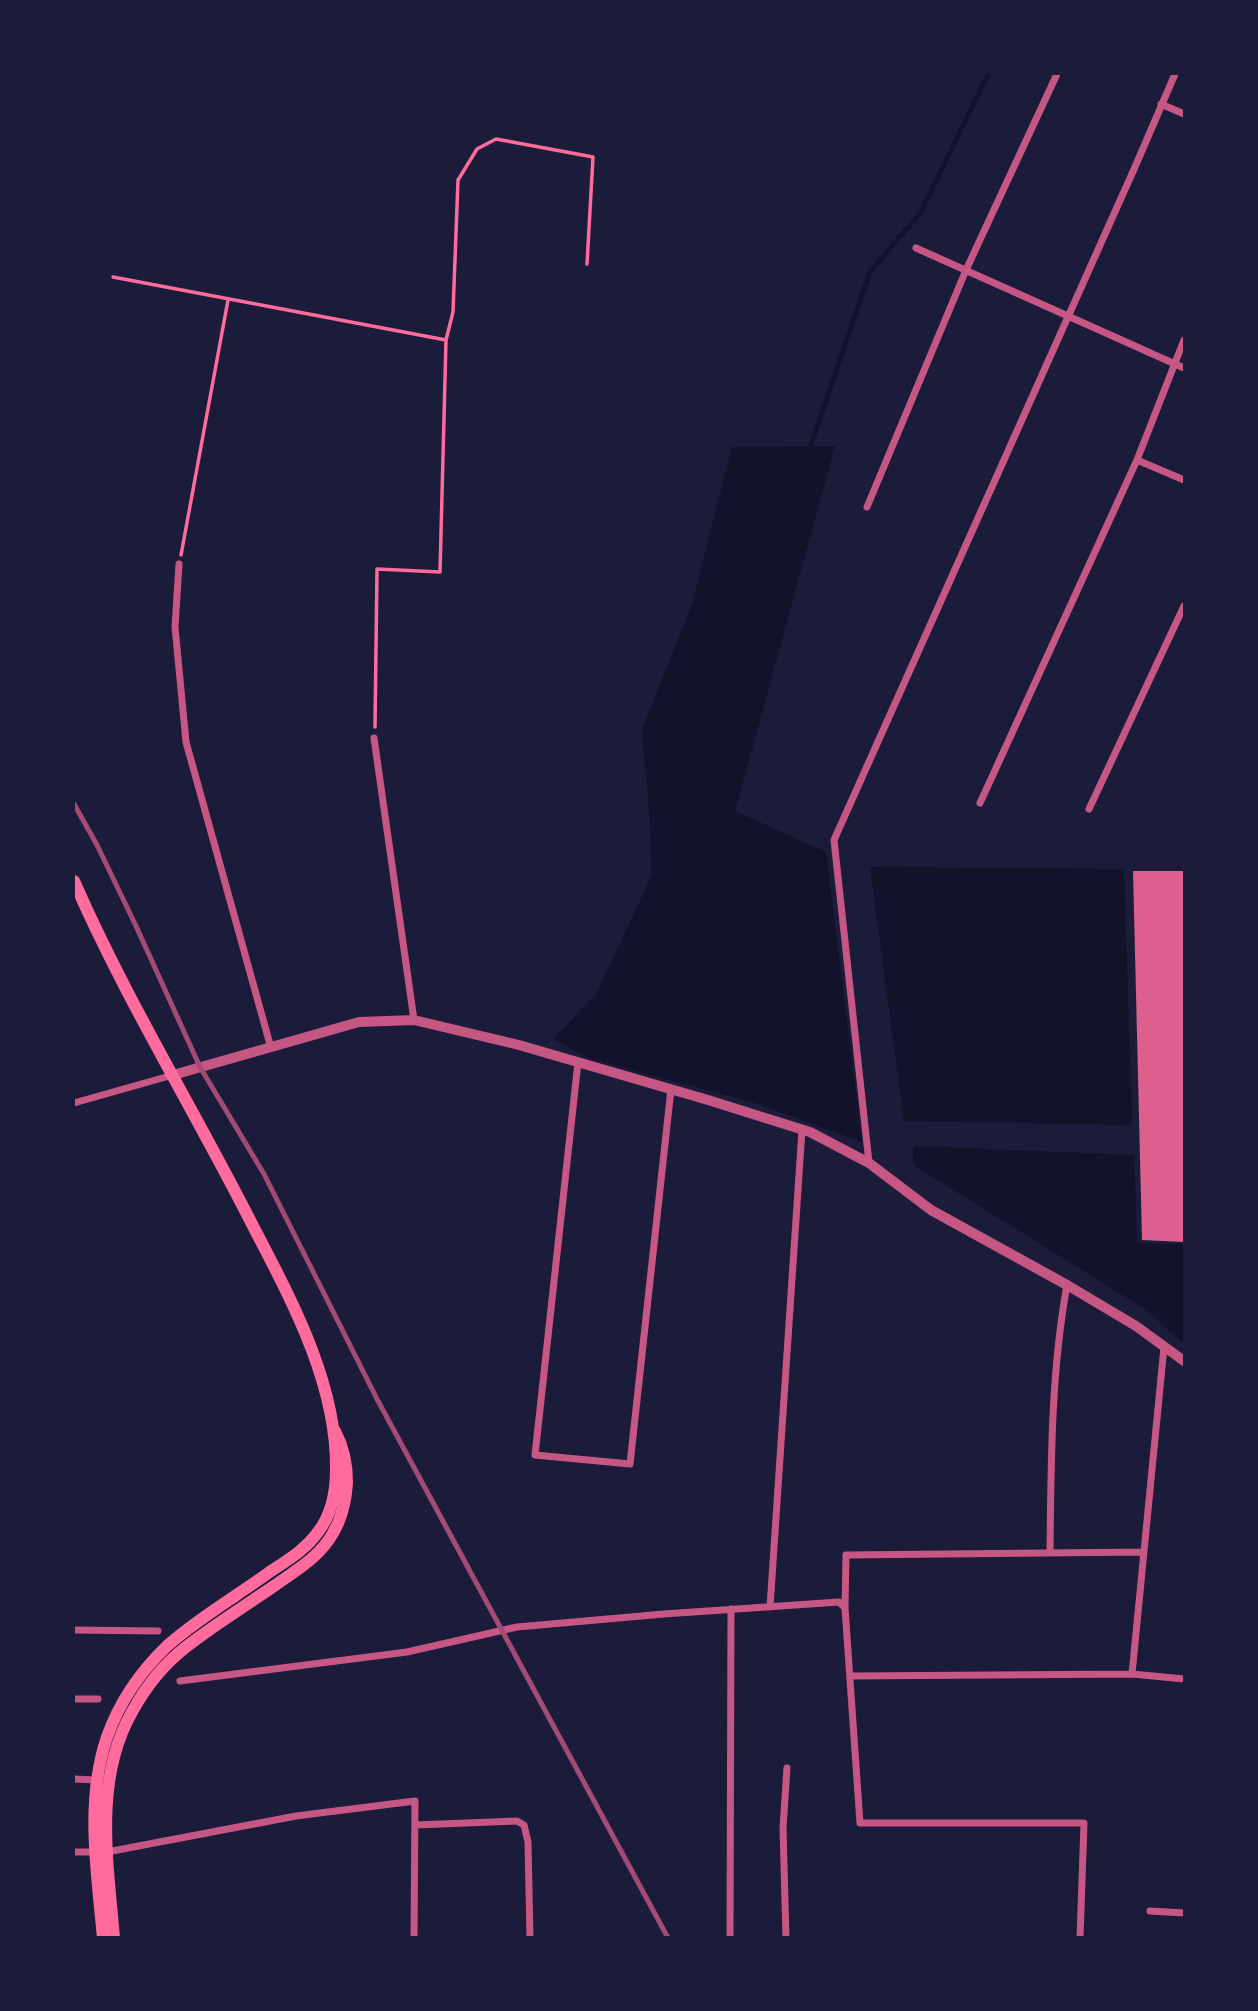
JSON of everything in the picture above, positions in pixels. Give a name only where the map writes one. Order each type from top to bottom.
[{"type":"main road","points":[[74,881],[95,929],[212,1145],[288,1295],[324,1389],[332,1424],[336,1465],[333,1502],[318,1532],[296,1554],[179,1636],[153,1661],[125,1698],[116,1716],[104,1747],[96,1780],[103,1937]]},
{"type":"main road","points":[[74,897],[95,929]]},
{"type":"main road","points":[[114,1937],[101,1853],[112,1767],[130,1714],[160,1672],[184,1648],[306,1564],[333,1532],[344,1506],[347,1475],[343,1446],[332,1424]]},
{"type":"street","points":[[867,507],[967,270],[1057,74]]},
{"type":"street","points":[[869,1163],[834,840],[1175,74]]},
{"type":"street","points":[[1161,104],[1185,114]]},
{"type":"street","points":[[916,248],[1185,368]]},
{"type":"street","points":[[980,803],[1137,460],[1185,340]]},
{"type":"street","points":[[1137,460],[1185,480]]},
{"type":"street","points":[[179,564],[175,627],[186,741],[271,1048]]},
{"type":"street","points":[[1089,808],[1185,607]]},
{"type":"street","points":[[374,738],[414,1020]]},
{"type":"street","points":[[74,1103],[359,1021],[414,1020],[578,1062],[802,1130],[869,1163],[931,1210],[1068,1285],[1136,1326],[1185,1361]]},
{"type":"street","points":[[578,1062],[534,1455],[630,1464],[671,1089]]},
{"type":"street","points":[[770,1607],[802,1130]]},
{"type":"street","points":[[1050,1552],[1058,1342],[1068,1285]]},
{"type":"street","points":[[1132,1674],[1164,1346]]},
{"type":"street","points":[[1080,1937],[1084,1822],[860,1823],[845,1608],[846,1555],[1144,1552]]},
{"type":"street","points":[[180,1681],[407,1652],[517,1627],[839,1602],[845,1608]]},
{"type":"street","points":[[730,1937],[731,1609]]},
{"type":"street","points":[[74,1630],[158,1632]]},
{"type":"street","points":[[850,1676],[1132,1674],[1185,1679]]},
{"type":"street","points":[[74,1699],[97,1699]]},
{"type":"street","points":[[786,1937],[783,1828],[787,1768]]},
{"type":"street","points":[[74,1779],[96,1780]]},
{"type":"street","points":[[74,1852],[101,1853],[296,1816],[415,1801],[415,1937]]},
{"type":"street","points":[[415,1825],[517,1821],[524,1825],[528,1842],[530,1937]]},
{"type":"street","points":[[1150,1912],[1185,1913]]},
{"type":"path","points":[[374,738],[377,569],[440,572],[446,340],[453,312],[458,180],[477,149],[496,139],[593,157],[587,264]]},
{"type":"path","points":[[113,277],[446,340]]},
{"type":"path","points":[[179,564],[228,300]]},
{"type":"shaded area","points":[[835,446],[735,811],[826,852],[862,1142],[755,1103],[588,1058],[553,1039],[596,994],[652,875],[642,729],[692,604],[732,447]]},
{"type":"shaded area","points":[[870,867],[1124,869],[1132,1125],[904,1121]]},
{"type":"shaded area","points":[[913,1146],[1134,1155],[1137,1243],[1184,1245],[1184,1344],[1145,1309],[913,1165]]},
{"type":"building","points":[[1133,871],[1184,871],[1184,1242],[1142,1240]]},
{"type":"waterway","points":[[808,453],[870,272],[921,212],[988,74]]},
{"type":"railway","points":[[74,804],[136,926],[200,1067],[264,1174],[377,1399],[668,1938]]}]
